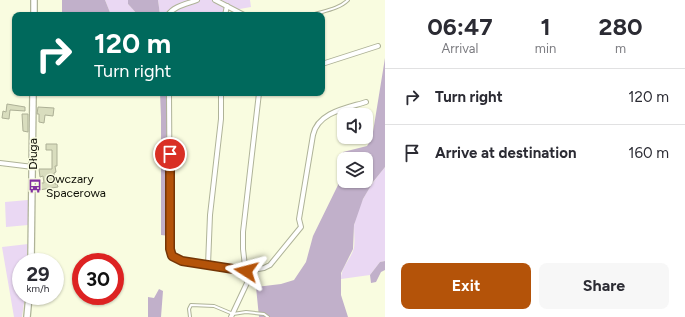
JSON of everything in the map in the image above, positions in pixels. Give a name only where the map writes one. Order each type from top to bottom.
[{"type":"street","points":[[34,0],[34,12]]},
{"type":"street","points":[[170,12],[176,8],[197,0]]},
{"type":"street","points":[[215,0],[238,12]]},
{"type":"street","points":[[226,12],[227,6]]},
{"type":"street","points":[[325,63],[378,46]]},
{"type":"street","name":"Długa","points":[[31,253],[33,96]]},
{"type":"street","points":[[170,96],[171,254],[175,258],[182,261],[246,271],[268,267],[301,227],[299,219],[312,135],[316,126],[328,115],[366,102]]},
{"type":"street","points":[[208,265],[210,215],[221,119],[221,96]]},
{"type":"street","points":[[232,315],[247,283],[243,249],[243,232],[259,96]]},
{"type":"street","points":[[0,163],[33,167]]},
{"type":"street","points":[[27,317],[28,305]]},
{"type":"lane","points":[[321,12],[337,7],[348,0]]},
{"type":"lane","points":[[190,317],[189,309],[191,305],[214,306],[232,315],[246,312],[264,314],[268,317]]},
{"type":"shaded area","points":[[62,0],[105,0],[110,12],[62,12]]},
{"type":"shaded area","points":[[105,0],[128,0],[128,4],[135,12],[110,12]]},
{"type":"shaded area","points":[[128,0],[158,0],[160,12],[135,12],[128,4]]},
{"type":"shaded area","points":[[158,0],[250,0],[251,7],[222,12],[160,12]]},
{"type":"shaded area","points":[[385,58],[385,167],[373,182],[373,152],[343,152],[367,146],[368,144],[373,144],[373,132]]},
{"type":"shaded area","points":[[160,96],[170,96],[170,236],[161,235]]},
{"type":"shaded area","points":[[385,167],[385,261],[380,262],[370,275],[341,279],[344,267],[354,248],[354,226],[358,210],[369,188],[373,188],[373,183]]},
{"type":"shaded area","points":[[337,187],[369,188],[363,199],[354,225],[353,249],[341,273],[341,295],[348,317],[259,317],[256,287],[281,284],[294,280],[306,262],[313,236]]},
{"type":"shaded area","points":[[28,200],[28,225],[6,227],[5,202]]},
{"type":"shaded area","points":[[28,244],[28,253],[12,253],[12,305],[24,305],[22,317],[14,317],[2,247]]},
{"type":"shaded area","points":[[385,261],[385,270],[381,272],[376,282],[371,283],[370,275],[380,262]]},
{"type":"shaded area","points":[[159,289],[163,291],[161,317],[148,317],[148,297],[154,298]]},
{"type":"building","points":[[7,104],[25,107],[25,111],[10,110],[9,119],[2,118],[3,111],[6,112]]},
{"type":"building","points":[[38,107],[54,108],[53,116],[45,115],[44,123],[39,122],[39,114],[37,114]]},
{"type":"building","points":[[22,114],[28,114],[28,132],[23,131]]},
{"type":"building","points":[[46,144],[57,144],[57,166],[55,166],[56,172],[54,173],[55,184],[57,184],[58,187],[39,190],[39,183],[44,183],[43,176],[40,177],[39,169],[52,169],[52,150],[46,150]]},
{"type":"place","name":"Owczary Spacerowa","points":[[35,186]]},
{"type":"route","points":[[170,154],[170,249],[172,256],[182,261],[246,271]]}]
